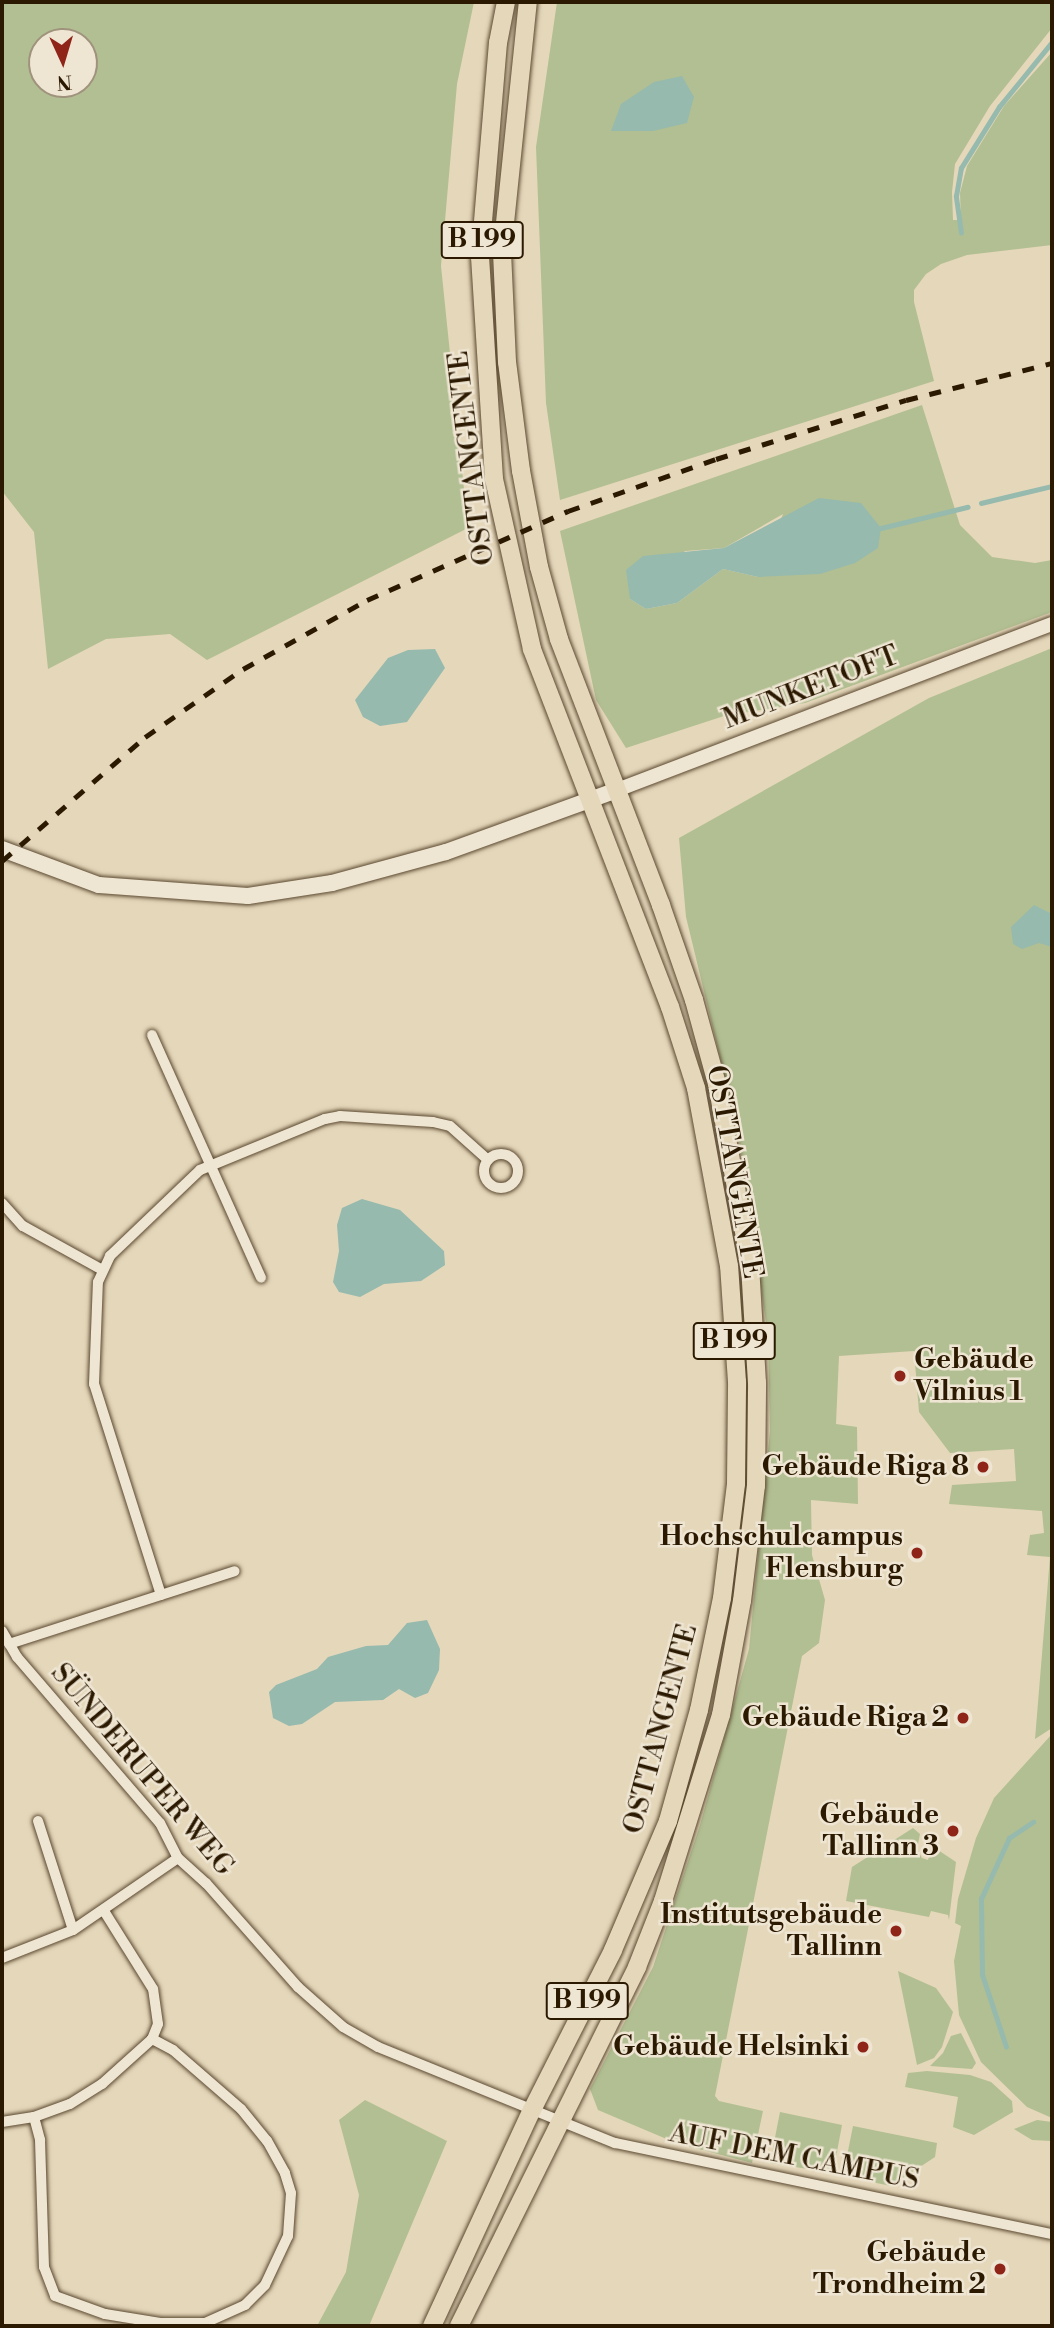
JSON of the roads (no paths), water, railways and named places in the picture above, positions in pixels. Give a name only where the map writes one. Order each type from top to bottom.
[{"type":"main road","name":"OSTTANGENTE","points":[[432,2326],[532,2110],[613,1950],[668,1821],[699,1710],[722,1598],[736,1484],[737,1382],[729,1266],[696,1088],[670,1007],[532,649],[512,576],[495,479],[480,257],[498,43],[506,2]]},
{"type":"main road","name":"OSTTANGENTE","points":[[459,2326],[557,2121],[637,1967],[688,1828],[721,1715],[742,1601],[756,1486],[755,1344],[750,1265],[736,1178],[694,1000],[559,639],[539,567],[507,362],[502,253],[528,2]]},
{"type":"main road","name":"MUNKETOFT","points":[[2,849],[99,885],[248,896],[332,883],[446,852],[617,790]]},
{"type":"street","name":"MUNKETOFT","points":[[617,790],[1052,624]]},
{"type":"street","points":[[152,1035],[261,1278]]},
{"type":"street","points":[[161,1595],[94,1384],[101,1269],[190,1178],[212,1164],[340,1116],[450,1126],[488,1160]]},
{"type":"street","points":[[2,1203],[23,1226],[101,1269]]},
{"type":"street","points":[[9,1644],[235,1571]]},
{"type":"street","name":"SÜNDERUPER WEG","points":[[2,1631],[9,1644],[160,1823],[178,1858],[206,1883],[298,1987],[343,2026],[378,2047],[532,2110]]},
{"type":"street","points":[[38,1821],[73,1930]]},
{"type":"street","points":[[2,1958],[73,1930],[178,1858]]},
{"type":"street","points":[[2,2122],[34,2117],[70,2104],[102,2084],[152,2039],[158,2024],[153,1989],[104,1911]]},
{"type":"street","points":[[34,2117],[40,2140],[44,2267],[55,2296],[105,2314],[160,2323],[205,2323],[245,2305],[265,2285],[288,2236],[290,2193],[285,2173],[267,2141],[241,2109],[173,2050],[152,2039]]},
{"type":"street","name":"AUF DEM CAMPUS","points":[[532,2110],[615,2143],[1052,2234]]},
{"type":"water","points":[[682,76],[694,97],[687,123],[653,131],[611,131],[621,104],[654,82]]},
{"type":"water","points":[[819,498],[861,503],[881,528],[878,548],[855,563],[820,574],[758,577],[723,569],[677,603],[646,609],[630,599],[626,570],[643,556],[724,548]]},
{"type":"water","points":[[435,649],[445,668],[407,722],[380,726],[363,717],[355,700],[388,658],[408,650]]},
{"type":"water","points":[[1034,905],[1052,914],[1052,947],[1039,943],[1022,949],[1013,944],[1011,927]]},
{"type":"water","points":[[362,1199],[400,1210],[444,1251],[445,1265],[421,1281],[384,1284],[360,1297],[339,1292],[333,1282],[339,1251],[337,1225],[342,1208]]},
{"type":"water","points":[[427,1620],[440,1649],[439,1670],[428,1693],[415,1698],[399,1689],[383,1700],[335,1702],[302,1724],[289,1726],[273,1718],[269,1692],[276,1685],[317,1669],[328,1657],[366,1646],[388,1645],[407,1623]]},
{"type":"waterway","points":[[961,233],[956,196],[961,168],[999,107],[1052,42]]},
{"type":"waterway","points":[[981,503],[1052,486]]},
{"type":"waterway","points":[[881,528],[967,507]]},
{"type":"waterway","points":[[1006,2047],[982,1975],[981,1899],[1009,1838],[1033,1822]]},
{"type":"railway","points":[[2,861],[145,737],[243,669],[367,600],[568,511],[716,459],[906,400],[1052,363]]},
{"type":"place","name":"Gebäude Vilnius 1","points":[[900,1376]]},
{"type":"place","name":"Gebäude Riga 8","points":[[983,1467]]},
{"type":"place","name":"Hochschulcampus Flensburg","points":[[917,1553]]},
{"type":"place","name":"Gebäude Riga 2","points":[[963,1718]]},
{"type":"place","name":"Gebäude Tallinn 3","points":[[953,1831]]},
{"type":"place","name":"Institutsgebäude Tallinn","points":[[896,1931]]},
{"type":"place","name":"Gebäude Helsinki","points":[[863,2047]]},
{"type":"place","name":"Gebäude Trondheim 2","points":[[1000,2269]]}]
